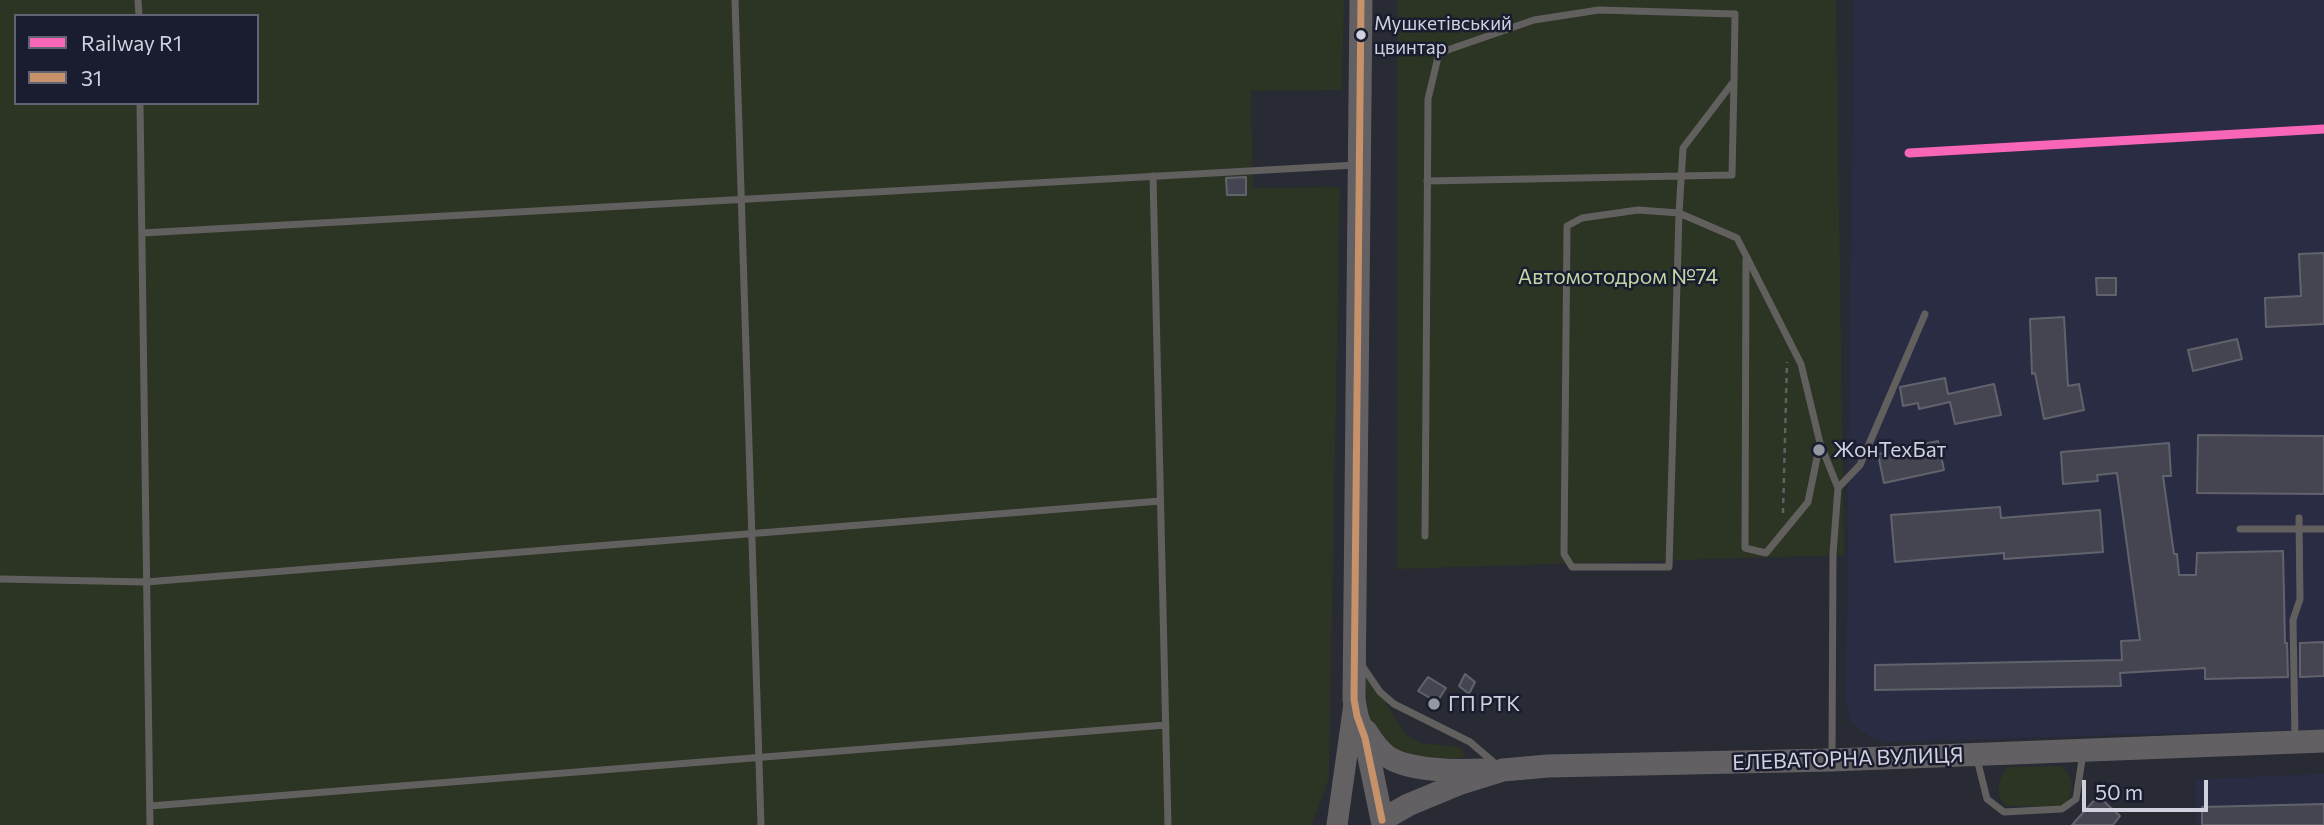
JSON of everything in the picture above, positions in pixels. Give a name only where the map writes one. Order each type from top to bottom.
[{"type":"main road","points":[[1337,825],[1354,699],[1361,0]]},
{"type":"main road","points":[[1354,699],[1370,737],[1379,749],[1394,761],[1459,771],[1503,770]]},
{"type":"main road","points":[[1354,699],[1365,738],[1380,823]]},
{"type":"main road","name":"ЕЛЕВАТОРНА ВУЛИЦЯ","points":[[1380,823],[1431,794],[1503,770],[1548,766],[1832,760],[2324,741]]},
{"type":"lane","points":[[735,0],[761,825]]},
{"type":"lane","points":[[1425,536],[1427,181],[1428,99],[1439,53],[1534,20],[1599,10],[1735,14],[1732,175],[1427,181]]},
{"type":"lane","points":[[1734,81],[1682,148],[1679,213],[1669,567],[1572,567],[1564,554],[1567,226],[1582,218],[1638,210],[1679,213],[1737,238],[1801,365],[1820,443],[1838,488],[1833,554],[1832,760]]},
{"type":"lane","points":[[140,105],[150,825]]},
{"type":"lane","points":[[142,233],[1360,165]]},
{"type":"lane","points":[[1153,176],[1168,825]]},
{"type":"lane","points":[[1746,256],[1745,548],[1766,553],[1808,502],[1820,443]]},
{"type":"lane","points":[[1838,488],[1860,466],[1925,314]]},
{"type":"lane","points":[[0,579],[146,582],[1160,500]]},
{"type":"lane","points":[[2295,742],[2293,620],[2300,599],[2299,518]]},
{"type":"lane","points":[[2240,529],[2324,529]]},
{"type":"lane","points":[[1354,655],[1380,692],[1394,704],[1470,742],[1503,770]]},
{"type":"lane","points":[[149,806],[1166,724]]},
{"type":"lane","points":[[1976,755],[1987,799],[2004,811],[2050,810],[2062,809],[2076,799],[2084,750]]},
{"type":"path","points":[[1782,533],[1787,338]]},
{"type":"shaded area","points":[[1854,0],[2324,0],[2324,729],[1887,742],[1874,739],[1851,720],[1846,702]]},
{"type":"shaded area","points":[[2324,774],[2324,825],[2196,825],[2196,779]]},
{"type":"green space","name":"Мушкетівський цвинтар","points":[[0,0],[1344,0],[1342,90],[1251,91],[1253,188],[1340,187],[1329,777],[1312,825],[0,825]]},
{"type":"green space","name":"Автомотодром №74","points":[[1397,0],[1836,0],[1844,555],[1397,569]]},
{"type":"green space","points":[[1366,671],[1406,735],[1420,743],[1460,747],[1466,758],[1412,757],[1392,751],[1376,733],[1372,721],[1368,708]]},
{"type":"green space","points":[[2061,766],[2069,776],[2072,786],[2070,797],[2062,807],[2007,806],[2000,797],[2000,782],[2007,767]]},
{"type":"building","points":[[1246,177],[1246,195],[1227,195],[1226,178]]},
{"type":"building","points":[[2324,253],[2324,324],[2266,327],[2265,298],[2301,296],[2299,254]]},
{"type":"building","points":[[2096,278],[2116,278],[2116,295],[2097,295]]},
{"type":"building","points":[[2064,317],[2068,386],[2079,384],[2084,410],[2044,419],[2035,373],[2032,374],[2030,319]]},
{"type":"building","points":[[2237,339],[2242,359],[2193,371],[2188,350]]},
{"type":"building","points":[[1945,378],[1948,394],[1994,384],[2001,415],[1955,424],[1950,402],[1919,409],[1918,403],[1903,406],[1900,387]]},
{"type":"building","points":[[2198,435],[2324,436],[2324,494],[2197,493]]},
{"type":"building","points":[[1938,441],[1944,470],[1884,483],[1878,454]]},
{"type":"building","points":[[2169,443],[2171,476],[2163,476],[2179,575],[2196,575],[2197,553],[2283,551],[2288,677],[2205,679],[2205,668],[2120,673],[2121,686],[1875,690],[1875,665],[2122,660],[2121,641],[2140,640],[2117,473],[2097,475],[2098,481],[2063,484],[2061,452]]},
{"type":"building","points":[[2000,507],[2001,518],[2100,510],[2103,552],[2004,559],[2004,553],[1895,562],[1891,515]]},
{"type":"building","points":[[2324,642],[2324,676],[2300,677],[2300,643]]},
{"type":"building","points":[[1465,674],[1475,682],[1469,694],[1459,686]]},
{"type":"building","points":[[1428,677],[1446,688],[1437,702],[1418,691]]},
{"type":"building","points":[[2098,796],[2120,816],[2113,825],[2072,825]]},
{"type":"building","points":[[2324,804],[2324,825],[2202,825],[2202,807]]},
{"type":"rail line","name":"R1","points":[[1909,153],[2324,129]]},
{"type":"transit line","name":"31","points":[[1361,0],[1354,699],[1382,820]]},
{"type":"place","name":"Мушкетівський цвинтар","points":[[1361,35]]},
{"type":"place","name":"ЖонТехБат","points":[[1819,450]]},
{"type":"place","name":"ГП РТК","points":[[1434,704]]}]
